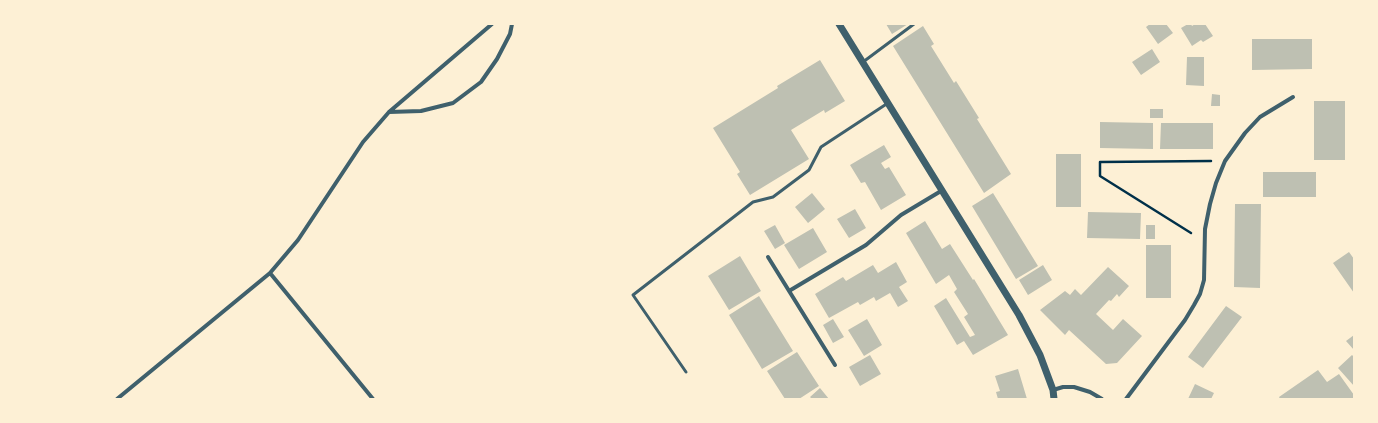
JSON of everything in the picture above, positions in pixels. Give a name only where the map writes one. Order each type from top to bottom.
[{"type":"street","points":[[117,399],[270,273],[298,240],[363,142],[389,112],[492,24]]},
{"type":"street","points":[[389,112],[421,111],[453,103],[481,82],[497,58],[510,34],[512,24]]},
{"type":"street","points":[[839,24],[1031,337],[1040,355],[1053,390],[1054,399]]},
{"type":"street","points":[[1126,399],[1194,305],[1200,294],[1204,280],[1205,229],[1216,183],[1225,161],[1260,117],[1293,97]]},
{"type":"street","points":[[789,291],[866,245],[901,215],[941,191]]},
{"type":"street","points":[[768,257],[834,365]]},
{"type":"street","points":[[270,273],[373,399]]},
{"type":"street","points":[[1053,390],[1063,387],[1074,387],[1090,392],[1102,399]]},
{"type":"lane","points":[[863,62],[914,24]]},
{"type":"lane","points":[[686,372],[633,295],[753,202],[773,197],[809,170],[821,147],[888,103]]},
{"type":"path","points":[[1205,242],[1100,176],[1100,162],[1225,161]]},
{"type":"building","points":[[886,24],[908,24],[892,34]]},
{"type":"building","points":[[1150,24],[1166,24],[1173,33],[1158,44],[1146,27]]},
{"type":"building","points":[[1191,24],[1192,26],[1195,24],[1205,24],[1213,36],[1203,42],[1201,40],[1192,46],[1181,28]]},
{"type":"building","points":[[923,26],[934,44],[931,46],[954,83],[956,81],[979,118],[977,119],[1011,174],[984,193],[893,46]]},
{"type":"building","points":[[1252,39],[1312,39],[1312,69],[1252,70]]},
{"type":"building","points":[[1152,49],[1160,62],[1141,75],[1132,62]]},
{"type":"building","points":[[1187,57],[1204,57],[1204,86],[1186,85]]},
{"type":"building","points":[[820,60],[845,101],[825,113],[824,110],[791,130],[809,159],[750,195],[737,174],[740,172],[713,128]]},
{"type":"building","points":[[1212,94],[1220,95],[1220,106],[1211,106]]},
{"type":"building","points":[[1314,101],[1345,101],[1345,160],[1314,160]]},
{"type":"building","points":[[1150,109],[1163,109],[1163,118],[1150,118]]},
{"type":"building","points":[[1100,122],[1153,123],[1153,149],[1100,148]]},
{"type":"building","points":[[1161,123],[1213,123],[1213,149],[1160,149]]},
{"type":"building","points":[[884,145],[891,157],[881,163],[885,169],[889,167],[906,195],[881,210],[865,182],[861,183],[850,165]]},
{"type":"building","points":[[1056,154],[1081,154],[1081,207],[1056,207]]},
{"type":"building","points":[[1263,172],[1316,172],[1316,197],[1263,197]]},
{"type":"building","points":[[812,193],[825,209],[808,223],[795,207]]},
{"type":"building","points":[[993,193],[1038,266],[1016,279],[972,206]]},
{"type":"building","points":[[1235,204],[1261,204],[1260,288],[1234,287]]},
{"type":"building","points":[[855,209],[866,228],[849,238],[837,219]]},
{"type":"building","points":[[1088,212],[1141,213],[1140,239],[1087,238]]},
{"type":"building","points":[[925,221],[942,249],[950,244],[973,280],[974,279],[1008,335],[973,355],[964,341],[957,345],[934,306],[946,298],[970,337],[975,335],[964,317],[968,314],[954,292],[957,289],[949,275],[936,284],[906,233]]},
{"type":"building","points":[[775,225],[785,243],[775,249],[764,231]]},
{"type":"building","points":[[1146,225],[1155,225],[1155,239],[1146,239]]},
{"type":"building","points":[[813,228],[827,252],[799,269],[784,245]]},
{"type":"building","points":[[1146,245],[1171,245],[1171,298],[1146,298]]},
{"type":"building","points":[[1349,252],[1354,259],[1354,293],[1333,263]]},
{"type":"building","points":[[740,256],[761,291],[729,310],[708,276]]},
{"type":"building","points":[[896,262],[907,282],[899,287],[908,301],[898,307],[890,293],[876,301],[874,297],[860,305],[858,302],[829,318],[815,294],[843,277],[846,281],[873,265],[878,273]]},
{"type":"building","points":[[1043,265],[1052,280],[1028,295],[1019,280]]},
{"type":"building","points":[[1108,267],[1129,286],[1119,297],[1117,294],[1111,301],[1109,300],[1096,314],[1113,330],[1123,319],[1142,336],[1117,363],[1106,364],[1069,330],[1065,335],[1040,310],[1065,291],[1070,295],[1075,289],[1081,295]]},
{"type":"building","points":[[759,296],[793,351],[762,369],[729,315]]},
{"type":"building","points":[[1226,306],[1242,317],[1203,368],[1188,357]]},
{"type":"building","points":[[833,319],[844,337],[833,343],[823,325]]},
{"type":"building","points":[[867,319],[882,345],[864,356],[848,330]]},
{"type":"building","points":[[1354,335],[1354,350],[1346,341]]},
{"type":"building","points":[[797,352],[819,386],[799,399],[785,399],[767,371]]},
{"type":"building","points":[[870,355],[881,374],[860,386],[849,367]]},
{"type":"building","points":[[1352,355],[1354,357],[1354,386],[1338,368]]},
{"type":"building","points":[[1018,369],[1027,399],[998,399],[996,392],[1000,391],[995,376]]},
{"type":"building","points":[[1318,370],[1327,382],[1339,374],[1354,395],[1354,399],[1280,399],[1279,397]]},
{"type":"building","points":[[1195,384],[1214,393],[1211,399],[1188,399]]},
{"type":"building","points":[[820,388],[829,399],[812,399],[810,397]]}]
